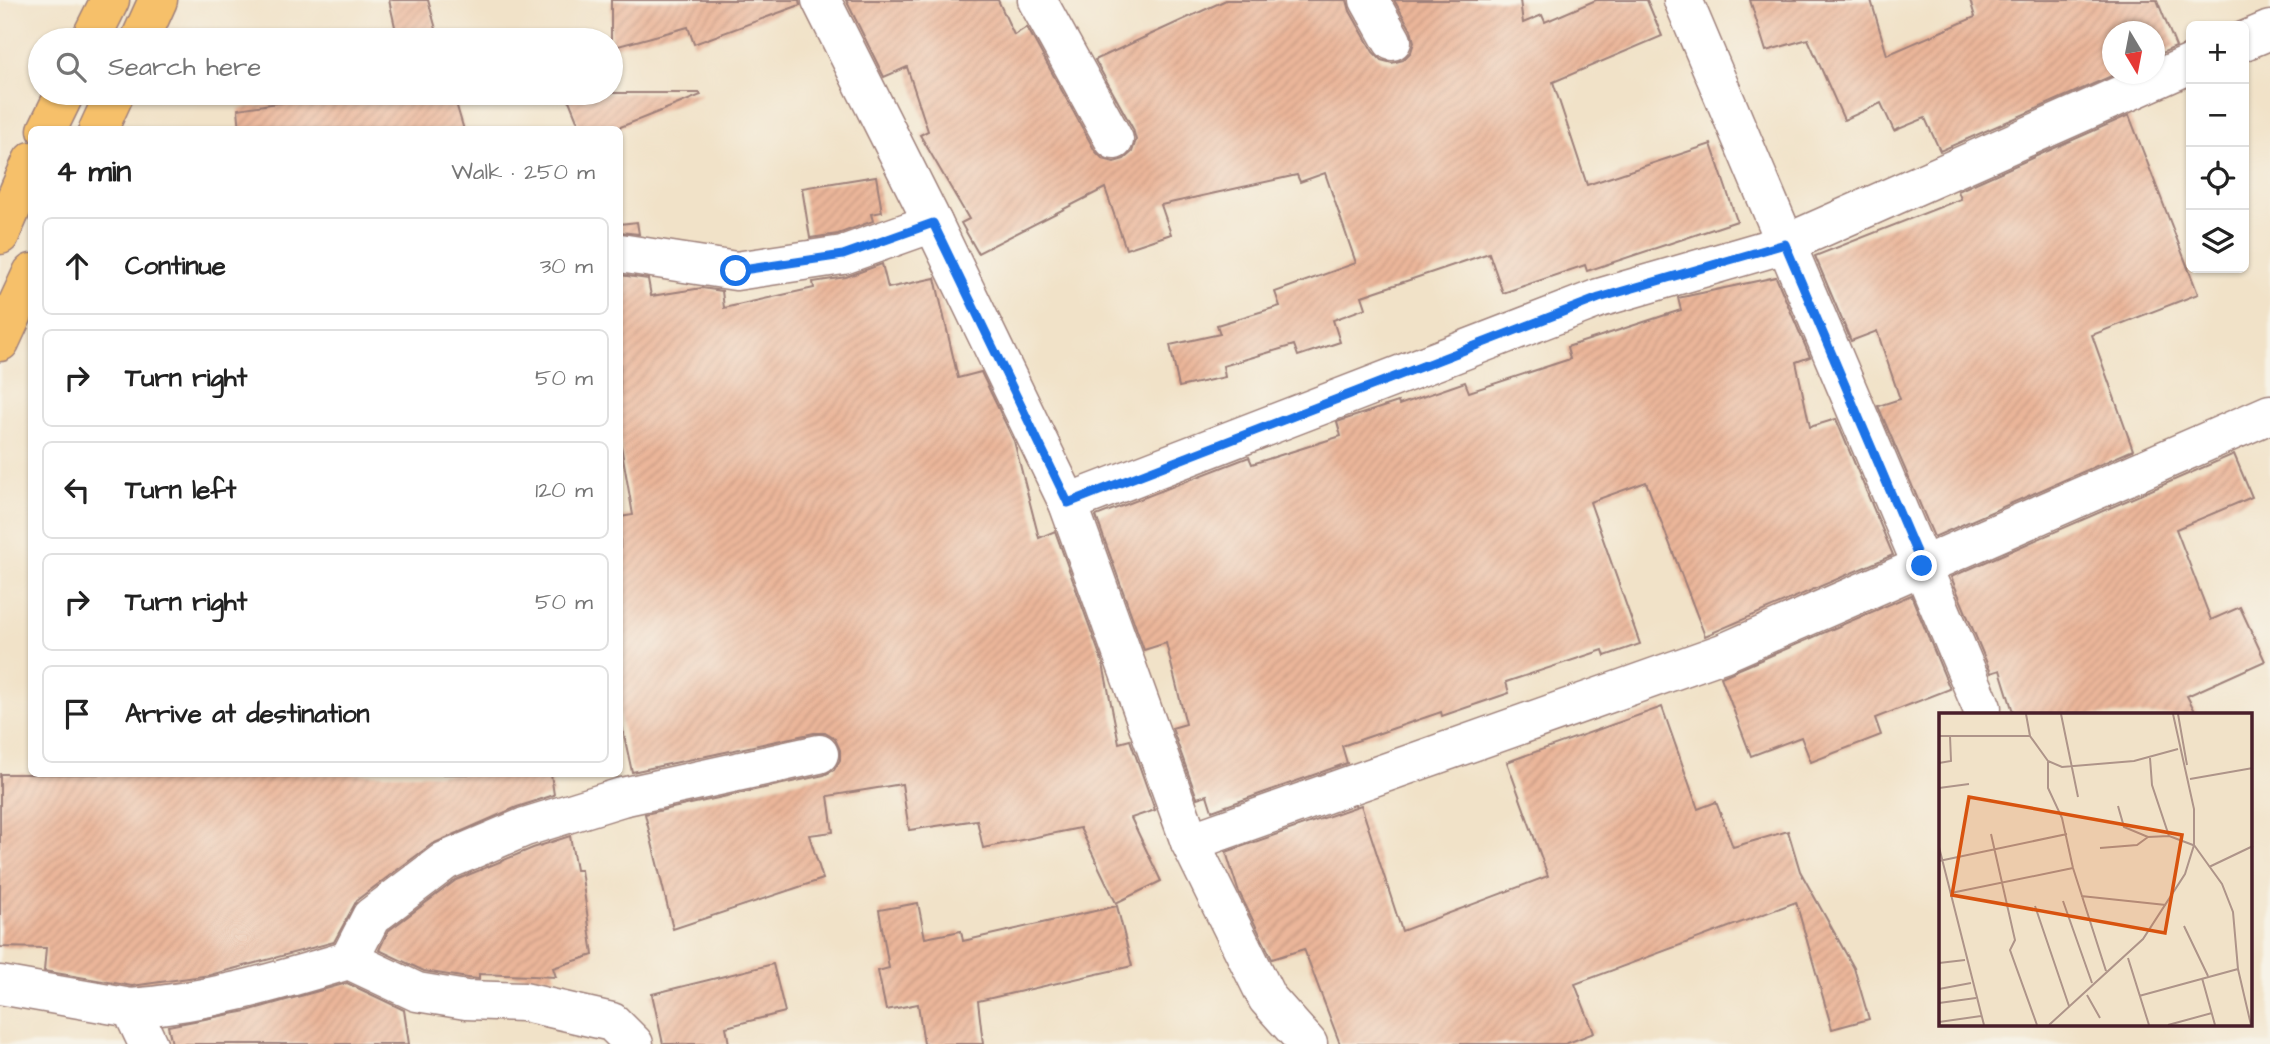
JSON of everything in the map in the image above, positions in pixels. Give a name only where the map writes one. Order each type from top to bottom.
[{"type":"highway","points":[[96,28],[110,0]]},
{"type":"highway","points":[[145,28],[158,0]]},
{"type":"highway","points":[[49,126],[59,105]]},
{"type":"highway","points":[[100,126],[109,105]]},
{"type":"highway","points":[[0,235],[28,170]]},
{"type":"highway","points":[[0,342],[28,283]]},
{"type":"street","points":[[821,0],[933,223],[1068,503],[1190,842],[1267,998],[1308,1044]]},
{"type":"street","points":[[1037,0],[1114,140]]},
{"type":"street","points":[[1369,0],[1392,41]]},
{"type":"street","points":[[1684,0],[1982,708]]},
{"type":"street","points":[[2249,39],[2270,30]]},
{"type":"street","points":[[1068,503],[1599,298],[1785,244],[2186,66]]},
{"type":"street","points":[[623,253],[736,271],[843,255],[933,223]]},
{"type":"street","points":[[1190,842],[1723,653],[2270,414]]},
{"type":"street","points":[[349,960],[371,917],[445,861],[525,827],[622,797],[820,754]]},
{"type":"street","points":[[0,985],[131,1008],[178,1004],[242,992],[349,960],[416,992],[466,1000],[524,1002],[612,1022],[634,1044]]},
{"type":"street","points":[[131,1008],[148,1044]]},
{"type":"building","points":[[389,0],[428,0],[436,28],[395,28]]},
{"type":"building","points":[[611,0],[799,0],[800,5],[694,44],[688,27],[623,45],[623,28],[611,28]]},
{"type":"building","points":[[846,0],[998,0],[1014,35],[1027,27],[1095,151],[1103,159],[1114,162],[1124,159],[1132,152],[1136,140],[1133,129],[1095,60],[1226,0],[1347,0],[1350,11],[1373,52],[1381,60],[1392,63],[1403,60],[1411,52],[1414,42],[1411,30],[1394,0],[1520,0],[1523,23],[1542,15],[1545,22],[1596,0],[1647,0],[1662,36],[1553,82],[1587,185],[1711,144],[1737,221],[1587,271],[1585,265],[1503,293],[1489,253],[1362,296],[1366,308],[1333,320],[1340,342],[1298,356],[1294,345],[1223,366],[1225,377],[1179,387],[1170,345],[1220,334],[1217,325],[1280,306],[1275,292],[1356,263],[1325,173],[1300,182],[1297,175],[1161,205],[1171,234],[1126,249],[1105,188],[978,253],[961,223],[969,219],[920,135],[928,131],[907,67],[884,77]]},
{"type":"building","points":[[1750,0],[1871,0],[1887,55],[1975,17],[1970,0],[2157,0],[2176,47],[2165,52],[2165,21],[2102,21],[2102,80],[1940,151],[1925,118],[1894,131],[1881,103],[1844,120],[1808,39],[1766,51]]},
{"type":"building","points":[[623,93],[701,95],[623,126],[579,126],[571,105],[623,105]]},
{"type":"building","points":[[265,105],[457,105],[463,126],[240,126],[238,109]]},
{"type":"building","points":[[2129,115],[2186,263],[2186,273],[2190,273],[2198,294],[2092,335],[2133,450],[1934,537],[1878,406],[1900,399],[1877,331],[1851,341],[1815,256],[1961,199],[1958,191]]},
{"type":"building","points":[[876,176],[882,212],[871,214],[873,221],[838,234],[810,238],[802,188]]},
{"type":"building","points":[[637,222],[639,234],[623,232],[623,224]]},
{"type":"building","points":[[882,264],[888,288],[935,278],[958,378],[981,372],[1014,441],[1039,538],[1055,531],[1103,664],[1119,743],[1130,740],[1155,810],[1131,818],[1161,881],[1116,903],[1080,828],[983,848],[977,820],[909,830],[902,784],[828,796],[833,832],[809,835],[823,879],[673,929],[645,814],[824,775],[834,770],[840,760],[840,750],[835,739],[825,733],[814,733],[632,772],[623,731],[623,517],[633,515],[623,457],[623,275],[648,279],[651,296],[702,288],[722,291],[724,308],[814,288],[813,282],[846,277]]},
{"type":"building","points":[[1776,277],[1810,357],[1796,362],[1810,427],[1836,419],[1893,555],[1705,636],[1646,482],[1590,502],[1640,644],[1605,656],[1603,650],[1506,682],[1509,693],[1442,716],[1441,712],[1342,746],[1347,763],[1212,811],[1207,795],[1197,798],[1172,728],[1186,724],[1166,643],[1144,650],[1096,516],[1249,457],[1252,464],[1341,436],[1337,422],[1398,402],[1399,405],[1465,382],[1469,392],[1570,359],[1567,347],[1681,310],[1678,298]]},
{"type":"building","points":[[2234,454],[2252,497],[2176,529],[2211,620],[2240,607],[2265,661],[2187,696],[2196,713],[2013,713],[2000,670],[1991,673],[1951,577]]},
{"type":"building","points":[[1911,595],[1950,689],[1875,718],[1881,735],[1811,762],[1801,737],[1751,756],[1721,677]]},
{"type":"building","points":[[1662,707],[1698,809],[1716,802],[1733,847],[1788,831],[1800,871],[1854,968],[1869,1019],[1832,1029],[1796,902],[1575,984],[1594,1033],[1565,1044],[1340,1044],[1304,949],[1272,959],[1238,890],[1226,852],[1361,805],[1402,931],[1548,876],[1507,762]]},
{"type":"building","points":[[0,774],[28,774],[28,777],[551,777],[554,795],[517,807],[432,844],[357,900],[334,942],[210,975],[132,986],[44,971],[46,948],[0,947]]},
{"type":"building","points":[[570,836],[576,870],[581,870],[593,955],[553,968],[556,977],[479,974],[479,979],[424,971],[379,950],[388,931],[456,880],[533,848]]},
{"type":"building","points":[[918,903],[925,938],[961,931],[963,941],[1117,906],[1132,966],[978,1001],[983,1044],[924,1044],[918,1004],[886,1010],[878,971],[889,968],[879,910]]},
{"type":"building","points":[[773,964],[785,1012],[726,1027],[729,1044],[663,1044],[652,994]]},
{"type":"building","points":[[347,983],[404,1010],[409,1044],[172,1044],[168,1026],[247,1011]]},
{"type":"route","points":[[736,271],[843,255],[933,223],[1068,503],[1599,298],[1785,244],[1922,566]]}]
